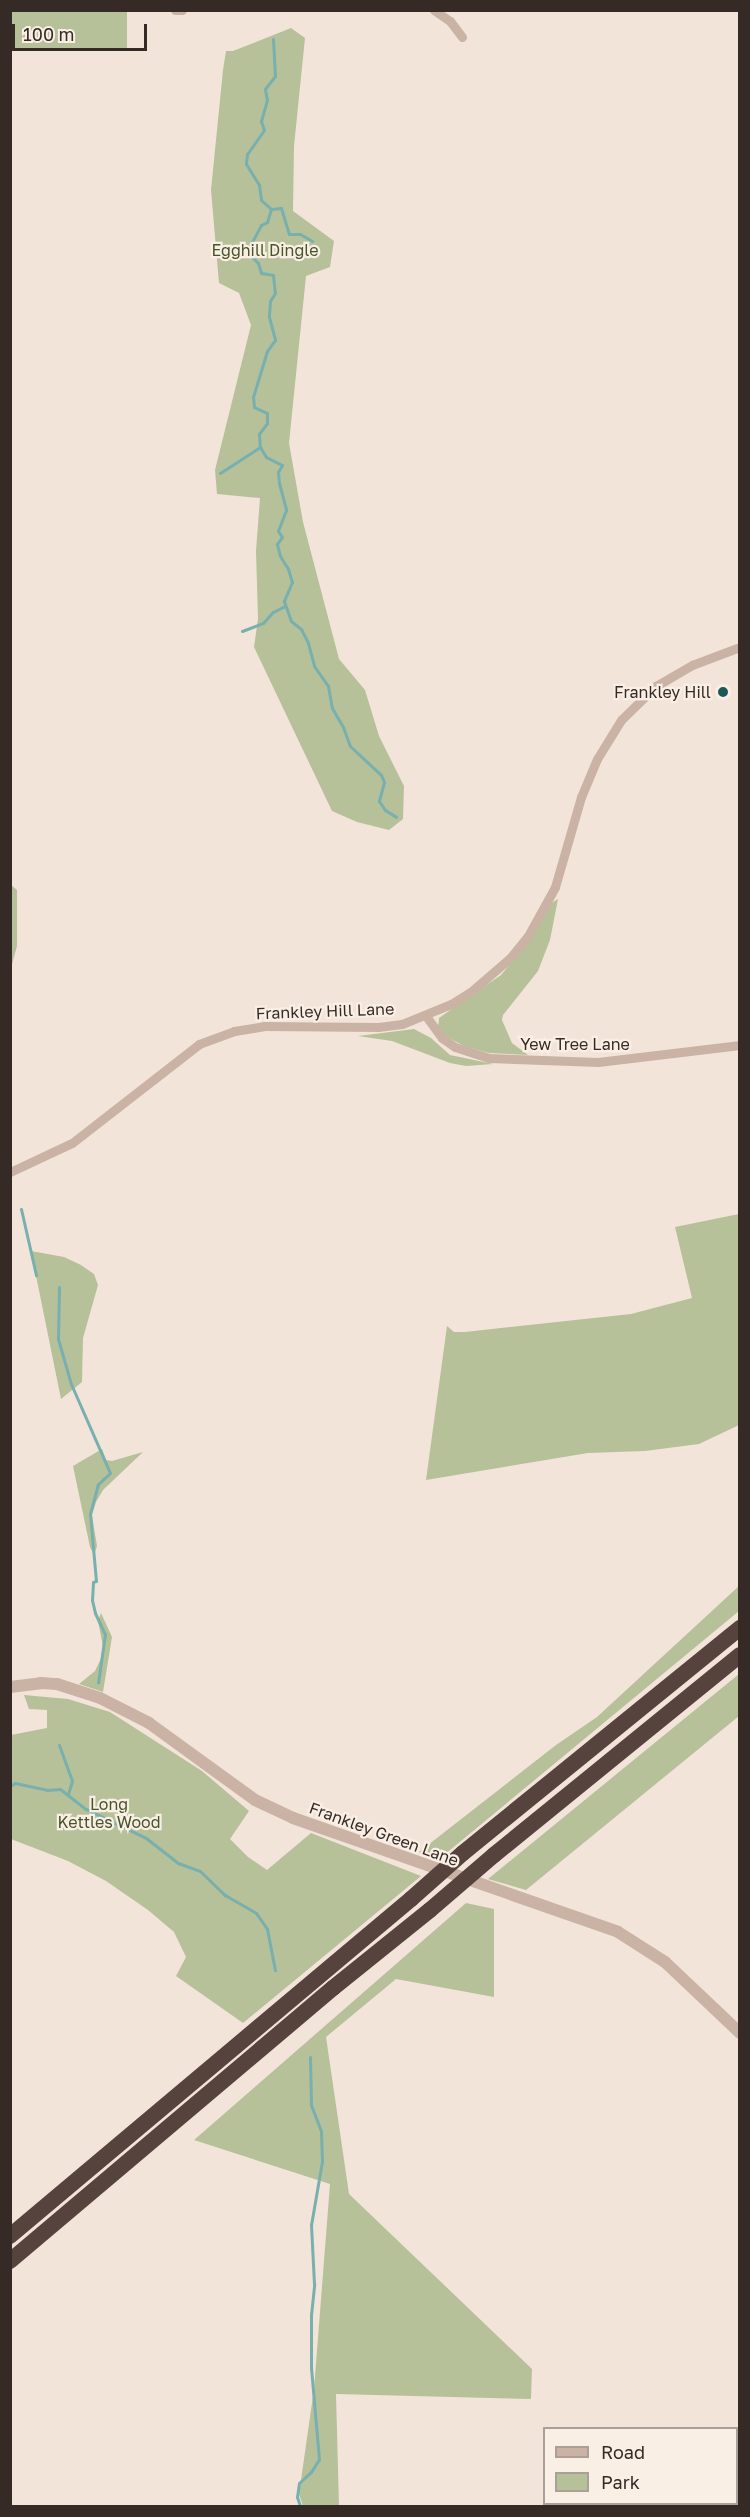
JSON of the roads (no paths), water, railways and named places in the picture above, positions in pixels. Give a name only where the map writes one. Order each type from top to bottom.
[{"type":"highway","points":[[10,2236],[463,1853],[740,1628]]},
{"type":"highway","points":[[10,2261],[270,2040],[740,1655]]},
{"type":"street","points":[[175,10],[182,10]]},
{"type":"street","points":[[434,10],[450,21],[462,38]]},
{"type":"street","name":"Frankley Hill Lane","points":[[10,1172],[72,1143],[199,1044],[234,1031],[264,1026],[378,1027],[402,1024],[426,1016],[473,990],[510,958],[528,936],[555,887],[580,797],[597,759],[621,720],[656,686],[692,665],[740,647]]},
{"type":"street","name":"Yew Tree Lane","points":[[426,1016],[442,1038],[455,1047],[489,1058],[597,1062],[740,1045]]},
{"type":"street","name":"Frankley Green Lane","points":[[10,1687],[41,1683],[57,1684],[100,1698],[148,1722],[216,1774],[255,1800],[292,1818],[618,1932],[665,1962],[740,2033]]},
{"type":"waterway","points":[[273,39],[275,76],[265,89],[267,100],[261,121],[264,130],[247,154],[246,164],[259,185],[261,200],[271,209],[267,222],[261,225],[250,246],[251,256],[258,263],[261,273],[273,275],[275,293],[270,301],[269,317],[275,340],[267,351],[253,397],[254,407],[267,413],[267,423],[259,434],[260,447],[266,457],[282,465],[278,472],[286,510],[278,531],[282,537],[277,544],[292,582],[284,601],[291,621],[301,629],[308,643],[314,666],[328,686],[332,708],[343,727],[350,746],[381,775],[384,782],[379,801],[385,810],[396,817]]},
{"type":"waterway","points":[[272,209],[281,208],[289,234],[300,234],[312,241]]},
{"type":"waterway","points":[[220,473],[260,447]]},
{"type":"waterway","points":[[242,631],[263,623],[273,612],[285,606]]},
{"type":"waterway","points":[[21,1209],[36,1275]]},
{"type":"waterway","points":[[59,1287],[58,1339],[71,1384],[110,1473],[98,1484],[90,1514],[96,1581],[93,1582],[92,1600],[95,1613],[105,1634],[98,1683]]},
{"type":"waterway","points":[[59,1745],[72,1781],[68,1794]]},
{"type":"waterway","points":[[10,1786],[15,1783],[47,1790],[60,1789],[86,1809],[146,1838],[178,1863],[200,1871],[225,1895],[256,1913],[267,1929],[275,1970]]},
{"type":"waterway","points":[[300,2506],[297,2497],[299,2483],[311,2472],[319,2459],[311,2367],[311,2315],[314,2284],[311,2225],[322,2161],[321,2131],[311,2105],[310,2057]]},
{"type":"place","name":"Frankley Hill","points":[[723,692]]},
{"type":"park label","name":"Egghill Dingle","points":[[265,250]]},
{"type":"park label","name":"Long Kettles Wood","points":[[109,1813]]}]
